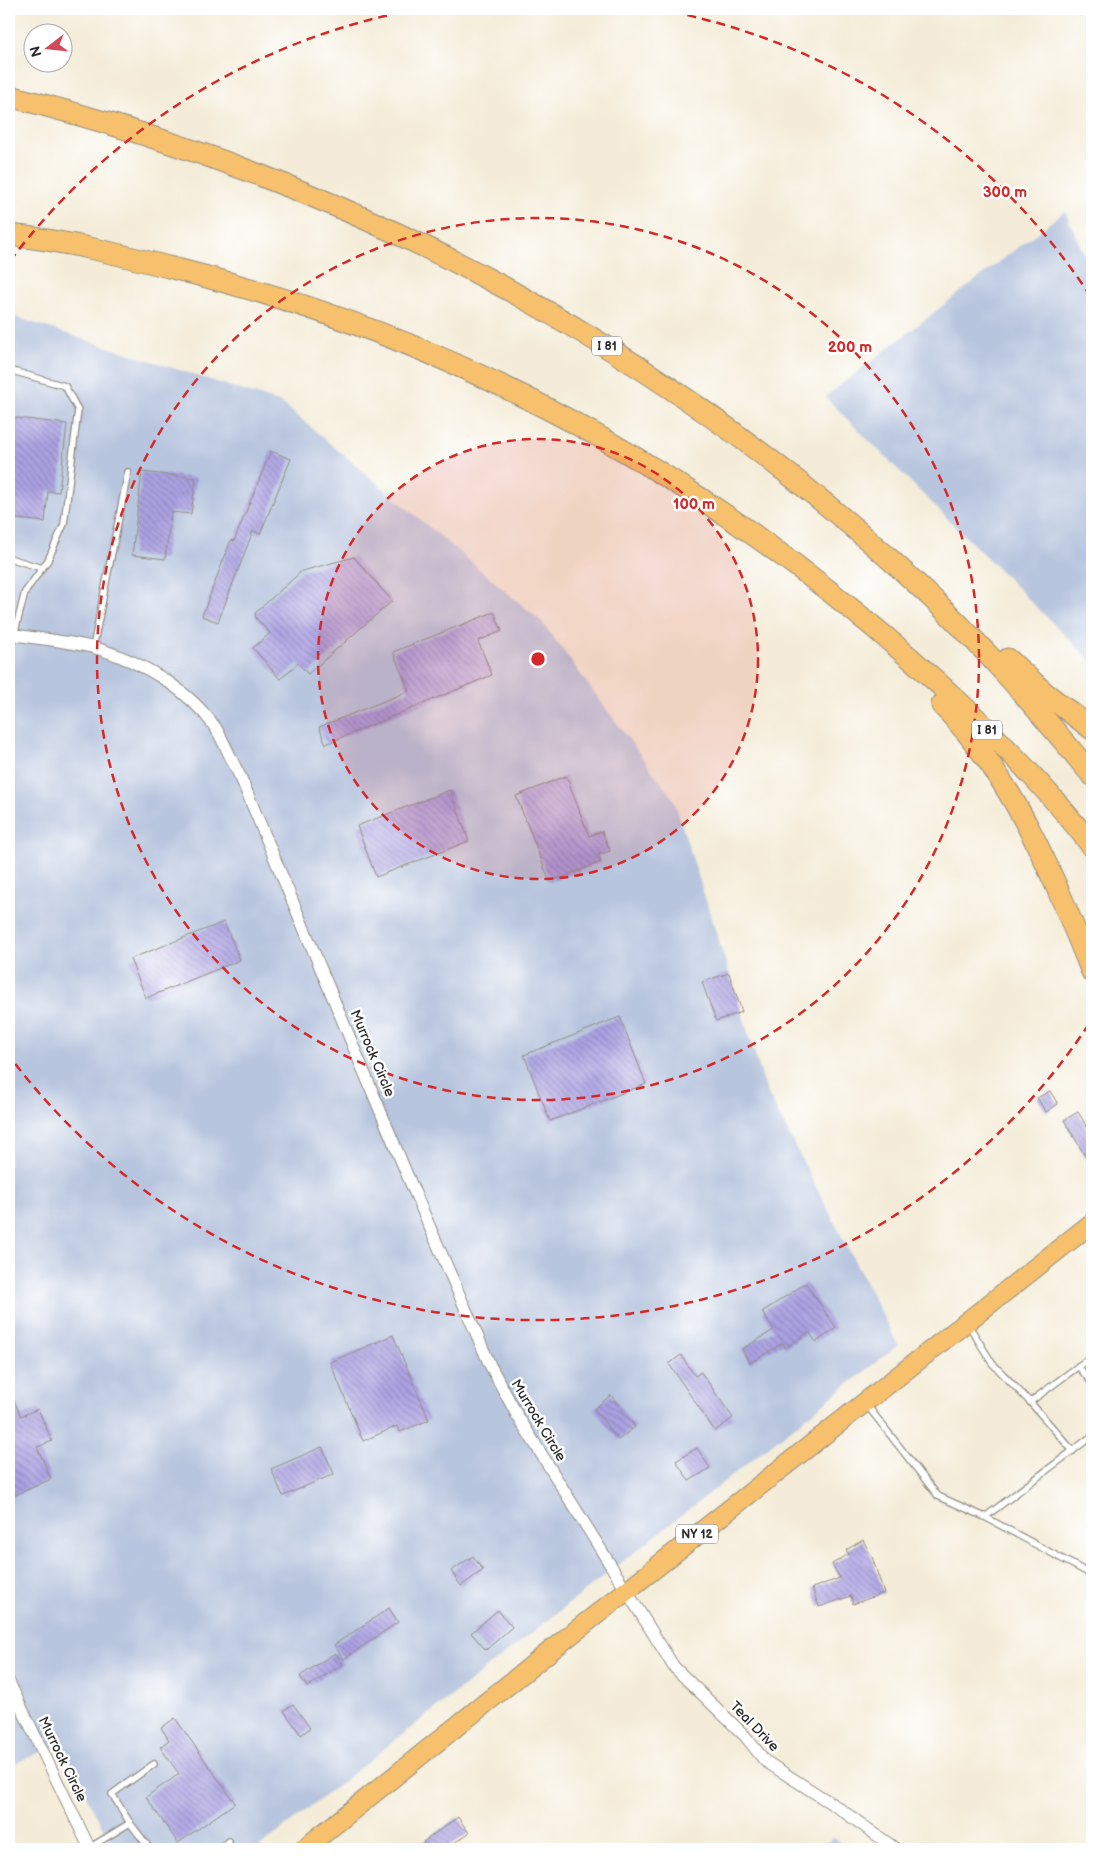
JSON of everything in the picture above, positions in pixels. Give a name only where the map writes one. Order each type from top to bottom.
[{"type":"highway","name":"I 81","points":[[9,96],[88,116],[200,152],[315,195],[482,274],[556,315],[699,406],[766,456],[877,547],[937,602],[1041,713],[1092,775]]},
{"type":"highway","name":"I 81","points":[[9,235],[106,251],[231,282],[353,322],[439,355],[558,413],[652,465],[796,564],[871,624],[941,686],[1003,745],[1092,846]]},
{"type":"highway","points":[[937,602],[982,633],[1020,671],[1092,730]]},
{"type":"highway","points":[[871,624],[922,685],[956,720],[991,764],[1016,802],[1092,972]]},
{"type":"main road","name":"NY 12","points":[[304,1849],[627,1590],[1092,1224]]},
{"type":"street","name":"Murrock Circle","points":[[11,634],[93,648],[144,666],[169,682],[200,710],[215,728],[241,778],[408,1177],[490,1365],[517,1415],[627,1590]]},
{"type":"street","name":"Teal Drive","points":[[627,1590],[674,1667],[746,1736],[765,1761],[840,1809],[896,1849]]},
{"type":"street","name":"Murrock Circle","points":[[9,1682],[90,1849]]},
{"type":"lane","points":[[9,370],[65,386],[78,410],[64,524],[42,568],[25,592],[11,634]]},
{"type":"lane","points":[[93,648],[128,472]]},
{"type":"lane","points":[[9,558],[42,568]]},
{"type":"lane","points":[[967,1322],[992,1363],[1030,1402],[1073,1451]]},
{"type":"lane","points":[[1030,1402],[1092,1356]]},
{"type":"lane","points":[[1078,1366],[1092,1383]]},
{"type":"lane","points":[[865,1402],[938,1496],[985,1517],[1092,1575]]},
{"type":"lane","points":[[985,1517],[1092,1436]]},
{"type":"lane","points":[[150,1849],[130,1823],[112,1794],[154,1764]]},
{"type":"lane","points":[[90,1849],[130,1823]]},
{"type":"lane","points":[[218,1849],[229,1841]]},
{"type":"shaded area","points":[[1065,211],[1092,272],[1092,662],[825,397]]},
{"type":"shaded area","points":[[9,315],[282,403],[541,621],[674,800],[767,1092],[898,1345],[257,1849],[114,1849],[59,1744],[9,1766]]},
{"type":"shaded area","points":[[834,1838],[849,1849],[816,1849]]},
{"type":"building","points":[[9,417],[67,424],[59,492],[48,491],[45,522],[9,518]]},
{"type":"building","points":[[271,451],[291,459],[260,534],[253,531],[218,622],[202,616],[231,540],[234,541]]},
{"type":"building","points":[[142,472],[196,478],[191,514],[171,512],[165,559],[132,555]]},
{"type":"building","points":[[354,557],[392,601],[308,674],[298,663],[280,679],[253,648],[270,633],[256,618],[255,613],[302,571]]},
{"type":"building","points":[[494,612],[502,631],[478,641],[492,675],[326,744],[319,727],[409,691],[393,652]]},
{"type":"building","points":[[566,776],[589,836],[602,831],[610,851],[598,855],[601,862],[550,882],[516,796]]},
{"type":"building","points":[[450,790],[469,841],[376,877],[357,826]]},
{"type":"building","points":[[224,922],[240,960],[146,998],[130,959]]},
{"type":"building","points":[[729,973],[742,1012],[716,1021],[702,982]]},
{"type":"building","points":[[620,1017],[646,1084],[550,1121],[524,1055]]},
{"type":"building","points":[[1050,1091],[1058,1104],[1046,1112],[1037,1098]]},
{"type":"building","points":[[1078,1112],[1092,1135],[1092,1168],[1064,1120]]},
{"type":"building","points":[[806,1283],[836,1328],[816,1342],[809,1332],[785,1348],[783,1343],[750,1363],[742,1349],[774,1330],[762,1312]]},
{"type":"building","points":[[393,1335],[429,1420],[400,1432],[397,1426],[363,1441],[330,1362]]},
{"type":"building","points":[[681,1355],[695,1376],[701,1372],[733,1418],[715,1431],[669,1364]]},
{"type":"building","points":[[9,1389],[21,1416],[38,1409],[52,1441],[37,1447],[51,1479],[9,1498]]},
{"type":"building","points":[[611,1395],[635,1427],[618,1440],[594,1409]]},
{"type":"building","points":[[322,1447],[334,1474],[283,1496],[271,1469]]},
{"type":"building","points":[[697,1448],[710,1468],[689,1481],[676,1461]]},
{"type":"building","points":[[863,1540],[872,1557],[884,1593],[853,1604],[851,1596],[819,1607],[812,1588],[840,1578],[832,1564],[849,1554],[846,1550]]},
{"type":"building","points":[[473,1556],[483,1570],[461,1586],[451,1571]]},
{"type":"building","points":[[389,1608],[398,1622],[344,1659],[334,1645]]},
{"type":"building","points":[[498,1610],[512,1627],[486,1650],[471,1633]]},
{"type":"building","points":[[335,1653],[343,1664],[307,1687],[300,1676]]},
{"type":"building","points":[[293,1704],[310,1728],[301,1735],[284,1711]]},
{"type":"building","points":[[175,1718],[235,1803],[178,1843],[146,1797],[179,1774],[160,1747],[169,1740],[161,1728]]},
{"type":"building","points":[[458,1817],[469,1833],[445,1849],[428,1849],[423,1842]]}]
